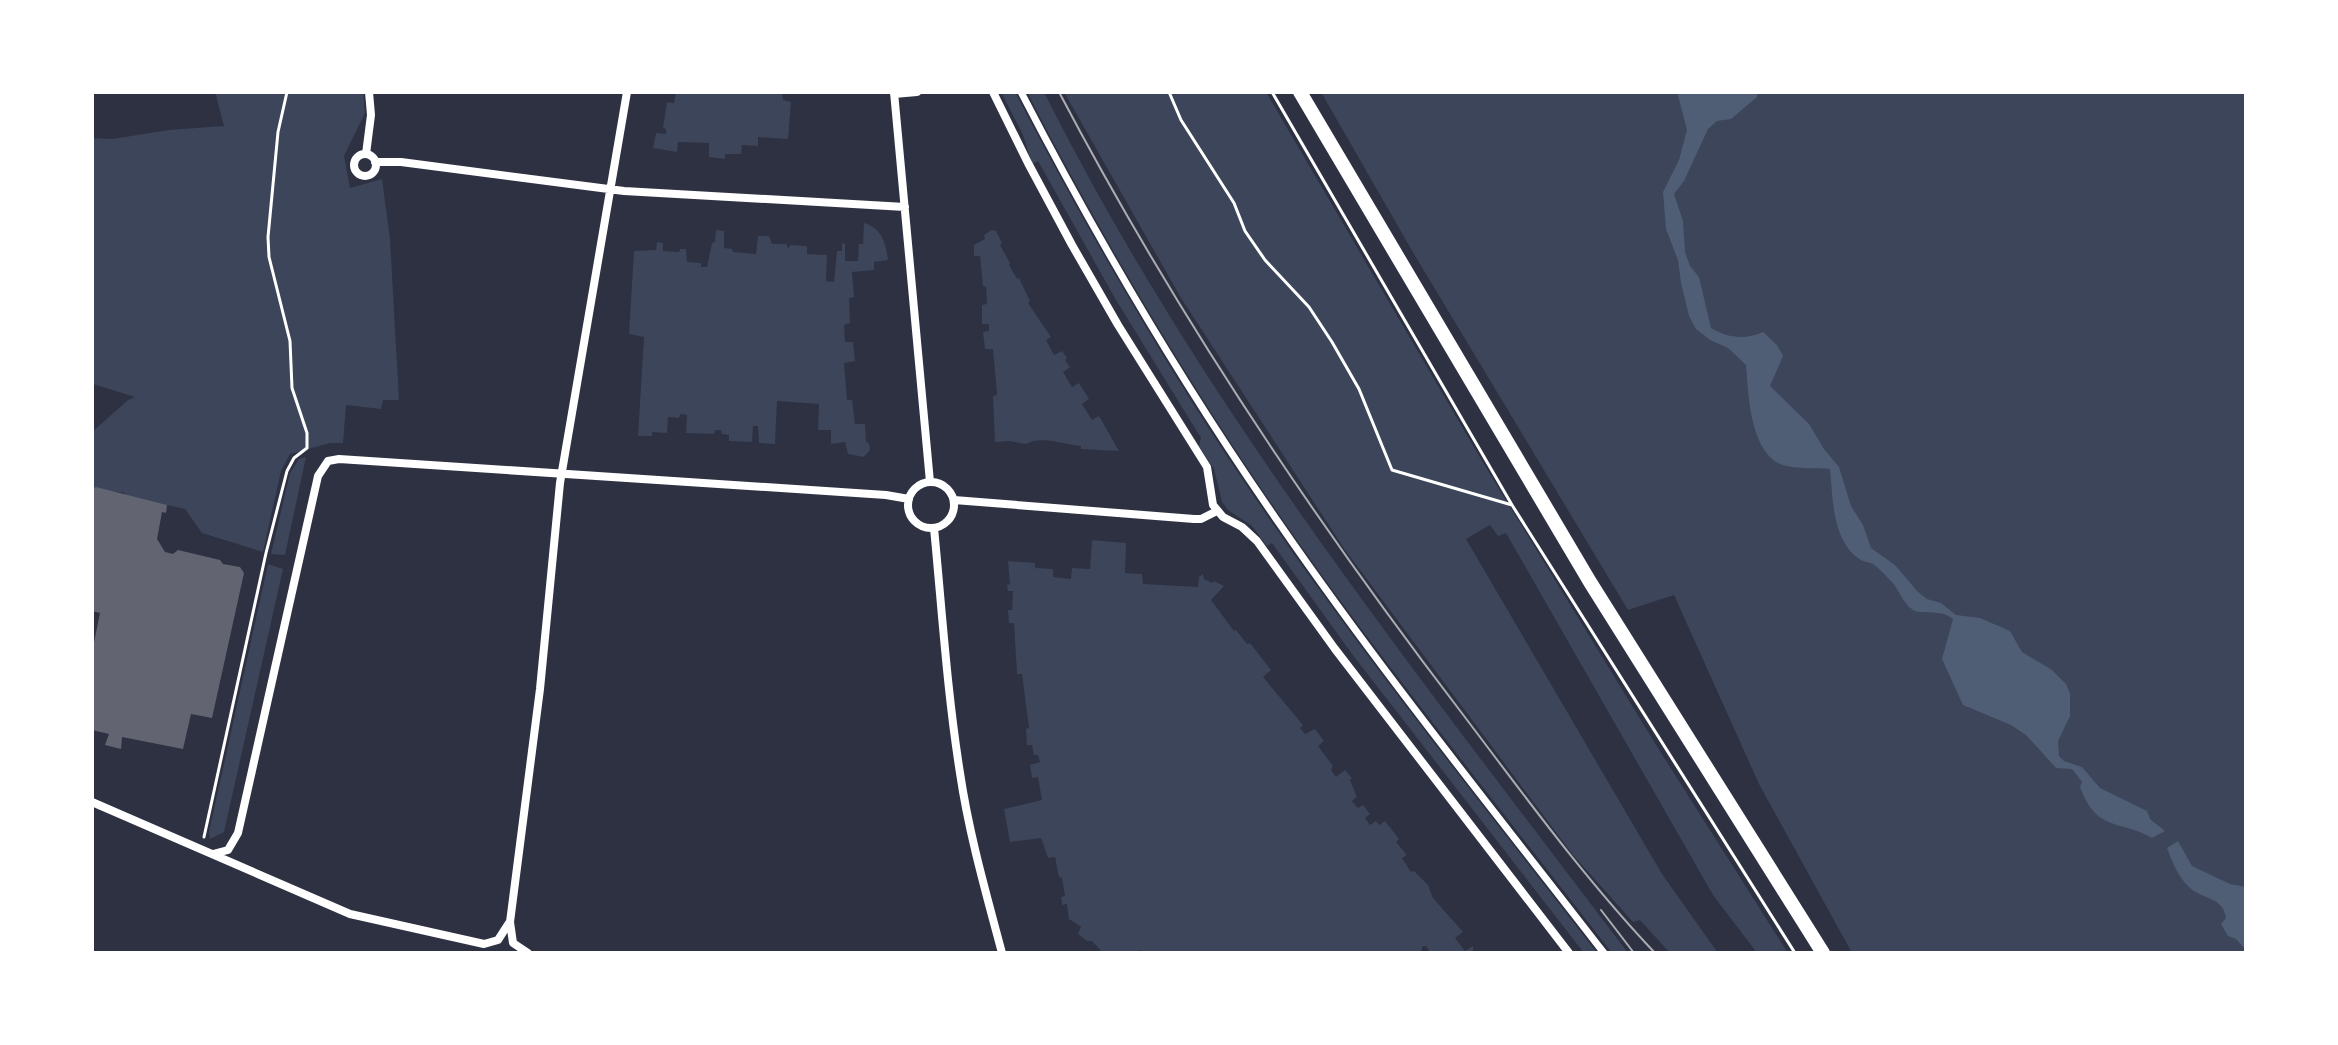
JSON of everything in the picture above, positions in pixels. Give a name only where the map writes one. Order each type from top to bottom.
[{"type":"main road","points":[[1300,92],[1582,569],[1823,953]]},
{"type":"street","points":[[366,154],[371,115],[369,92]]},
{"type":"street","points":[[528,953],[513,943],[510,922],[540,689],[561,474],[627,92]]},
{"type":"street","points":[[917,92],[894,93],[930,482]]},
{"type":"street","points":[[993,92],[1028,163],[1118,325],[1207,467],[1211,498],[1217,511],[1251,533],[1569,953]]},
{"type":"street","points":[[1021,92],[1148,322],[1253,486],[1384,668],[1604,953]]},
{"type":"street","points":[[366,154],[375,162],[401,162],[610,190],[905,207]]},
{"type":"street","points":[[366,154],[355,159],[354,167],[359,174],[371,174],[375,162]]},
{"type":"street","points":[[213,854],[228,850],[238,833],[318,476],[324,464],[339,459],[909,499]]},
{"type":"street","points":[[930,482],[948,489],[954,500],[950,518],[934,528],[914,520],[909,510],[909,499],[919,485],[930,482]]},
{"type":"street","points":[[954,500],[1194,519],[1217,511]]},
{"type":"street","points":[[934,528],[960,775],[980,874],[1002,953]]},
{"type":"street","points":[[92,802],[341,910],[367,918],[484,944],[498,940],[510,922]]},
{"type":"path","points":[[203,840],[287,471],[294,458],[307,448],[308,440],[295,401],[290,341],[269,257],[268,237],[278,132],[287,92]]},
{"type":"path","points":[[1169,92],[1181,120],[1234,203],[1245,231],[1265,260],[1309,307],[1332,342],[1359,389],[1392,470],[1512,505]]},
{"type":"path","points":[[1272,92],[1512,505],[1795,953]]},
{"type":"shaded area","points":[[215,92],[363,92],[365,113],[344,156],[350,188],[382,179],[390,239],[399,400],[383,400],[381,409],[346,405],[343,443],[330,443],[290,454],[281,471],[263,552],[202,533],[185,509],[125,496],[125,493],[92,489],[92,432],[135,397],[93,384],[92,138],[112,139],[224,126]]},
{"type":"shaded area","points":[[676,92],[782,92],[783,100],[791,102],[788,139],[758,137],[758,146],[742,145],[741,154],[725,154],[725,159],[709,157],[709,143],[678,142],[677,152],[653,148],[656,133],[666,134],[663,128],[667,102],[674,103]]},
{"type":"shaded area","points":[[1001,92],[1015,92],[1153,339],[1287,544],[1417,721],[1597,953],[1584,953],[1352,654],[1272,543],[1267,546],[1252,526],[1228,510],[1222,502],[1214,469],[1199,446],[1201,438],[1116,300],[1038,161],[1032,164],[1023,135]]},
{"type":"shaded area","points":[[1027,92],[1044,92],[1105,207],[1172,319],[1316,536],[1628,953],[1612,953],[1400,680],[1289,529],[1208,408],[1132,284]]},
{"type":"shaded area","points":[[1064,92],[1266,92],[1485,466],[1788,953],[1757,953],[1713,895],[1506,533],[1498,536],[1490,525],[1466,539],[1662,874],[1718,953],[1670,953],[1640,920],[1633,922],[1573,855],[1345,550],[1181,298]]},
{"type":"shaded area","points":[[1321,92],[2246,92],[2246,953],[1852,953],[1759,784],[1674,595],[1628,610],[1411,249]]},
{"type":"shaded area","points":[[1677,92],[1757,92],[1757,97],[1731,119],[1717,121],[1708,129],[1684,181],[1674,194],[1683,221],[1685,252],[1690,266],[1699,277],[1711,328],[1737,337],[1763,332],[1777,345],[1783,356],[1770,386],[1809,424],[1839,467],[1851,506],[1863,525],[1871,548],[1895,565],[1927,599],[1941,603],[1956,615],[1980,618],[2010,631],[2022,652],[2052,670],[2066,684],[2070,694],[2070,716],[2058,741],[2059,756],[2082,767],[2100,788],[2147,811],[2150,819],[2165,831],[2152,838],[2110,823],[2094,812],[2080,787],[2082,782],[2072,769],[2056,768],[2026,735],[2011,725],[1963,705],[1942,659],[1953,619],[1943,614],[1913,610],[1880,570],[1851,552],[1839,531],[1830,469],[1785,466],[1770,457],[1762,446],[1752,419],[1746,365],[1728,348],[1696,329],[1689,316],[1678,260],[1666,229],[1663,192],[1679,160],[1687,130]]},
{"type":"shaded area","points":[[864,223],[879,233],[888,260],[874,262],[874,270],[852,272],[854,297],[849,298],[850,323],[844,325],[845,342],[853,342],[855,361],[844,363],[847,400],[852,400],[855,424],[865,424],[866,442],[870,450],[864,457],[848,454],[845,442],[831,444],[831,430],[818,430],[819,404],[777,401],[775,444],[759,443],[758,426],[753,426],[752,442],[729,441],[729,435],[722,434],[721,430],[715,430],[714,434],[686,433],[687,415],[680,414],[679,418],[668,417],[667,433],[652,432],[652,436],[638,436],[644,337],[629,334],[634,251],[656,250],[657,242],[663,243],[663,251],[686,249],[687,262],[701,263],[701,267],[707,267],[716,230],[724,231],[724,248],[733,252],[756,254],[758,236],[769,236],[772,244],[786,244],[788,248],[791,245],[807,246],[807,254],[827,255],[826,281],[834,282],[837,251],[842,251],[842,243],[845,244],[845,261],[858,261]]},
{"type":"shaded area","points":[[996,231],[1002,243],[1000,245],[1009,265],[1030,301],[1028,303],[1051,337],[1046,340],[1054,355],[1062,351],[1067,358],[1065,360],[1070,367],[1063,372],[1072,387],[1079,383],[1089,399],[1082,404],[1092,420],[1099,416],[1119,451],[1081,449],[1081,446],[1046,440],[1026,444],[995,442],[993,396],[997,395],[993,349],[985,349],[983,332],[989,331],[989,324],[982,324],[982,305],[987,304],[986,287],[983,286],[980,256],[974,256],[974,245],[985,239],[984,235]]},
{"type":"shaded area","points":[[306,457],[285,555],[271,554],[290,473],[299,459]]},
{"type":"shaded area","points":[[1092,540],[1126,543],[1125,573],[1142,574],[1143,584],[1198,587],[1199,577],[1203,574],[1204,579],[1224,586],[1211,600],[1234,631],[1247,644],[1250,643],[1271,670],[1263,677],[1303,725],[1300,728],[1305,734],[1315,729],[1324,741],[1318,746],[1333,766],[1331,770],[1336,777],[1345,770],[1352,778],[1350,780],[1357,797],[1352,801],[1358,808],[1363,805],[1370,814],[1365,818],[1370,825],[1385,821],[1399,839],[1396,842],[1407,855],[1402,858],[1411,872],[1414,871],[1428,885],[1433,898],[1463,932],[1455,938],[1465,951],[1473,946],[1473,953],[1431,953],[1423,946],[1420,953],[1144,953],[1139,950],[1134,953],[1103,953],[1092,941],[1078,934],[1081,927],[1069,919],[1067,904],[1062,905],[1061,897],[1065,896],[1055,857],[1048,858],[1041,838],[1010,842],[1004,809],[1042,800],[1038,777],[1032,778],[1030,765],[1040,762],[1038,755],[1034,755],[1032,745],[1027,745],[1026,729],[1029,728],[1022,674],[1017,674],[1014,623],[1009,623],[1008,610],[1012,610],[1013,591],[1008,591],[1007,585],[1010,584],[1008,561],[1035,563],[1035,568],[1053,569],[1053,577],[1071,579],[1072,568],[1090,569]]},
{"type":"shaded area","points":[[268,564],[283,569],[224,832],[210,839],[209,832]]},
{"type":"shaded area","points":[[2178,841],[2192,866],[2230,884],[2246,887],[2246,950],[2236,939],[2228,936],[2221,924],[2226,918],[2221,906],[2194,891],[2179,874],[2167,848]]},
{"type":"building","points":[[96,487],[167,505],[166,513],[162,512],[157,539],[165,552],[173,554],[178,550],[220,560],[223,564],[240,567],[244,573],[212,718],[191,714],[183,749],[122,737],[121,749],[105,745],[109,734],[92,730],[92,652],[100,613],[92,611],[92,489]]},
{"type":"tram line","points":[[1059,92],[1149,254],[1298,487],[1405,638],[1531,805],[1655,953]]},
{"type":"tram line","points":[[1601,910],[1634,953]]}]
